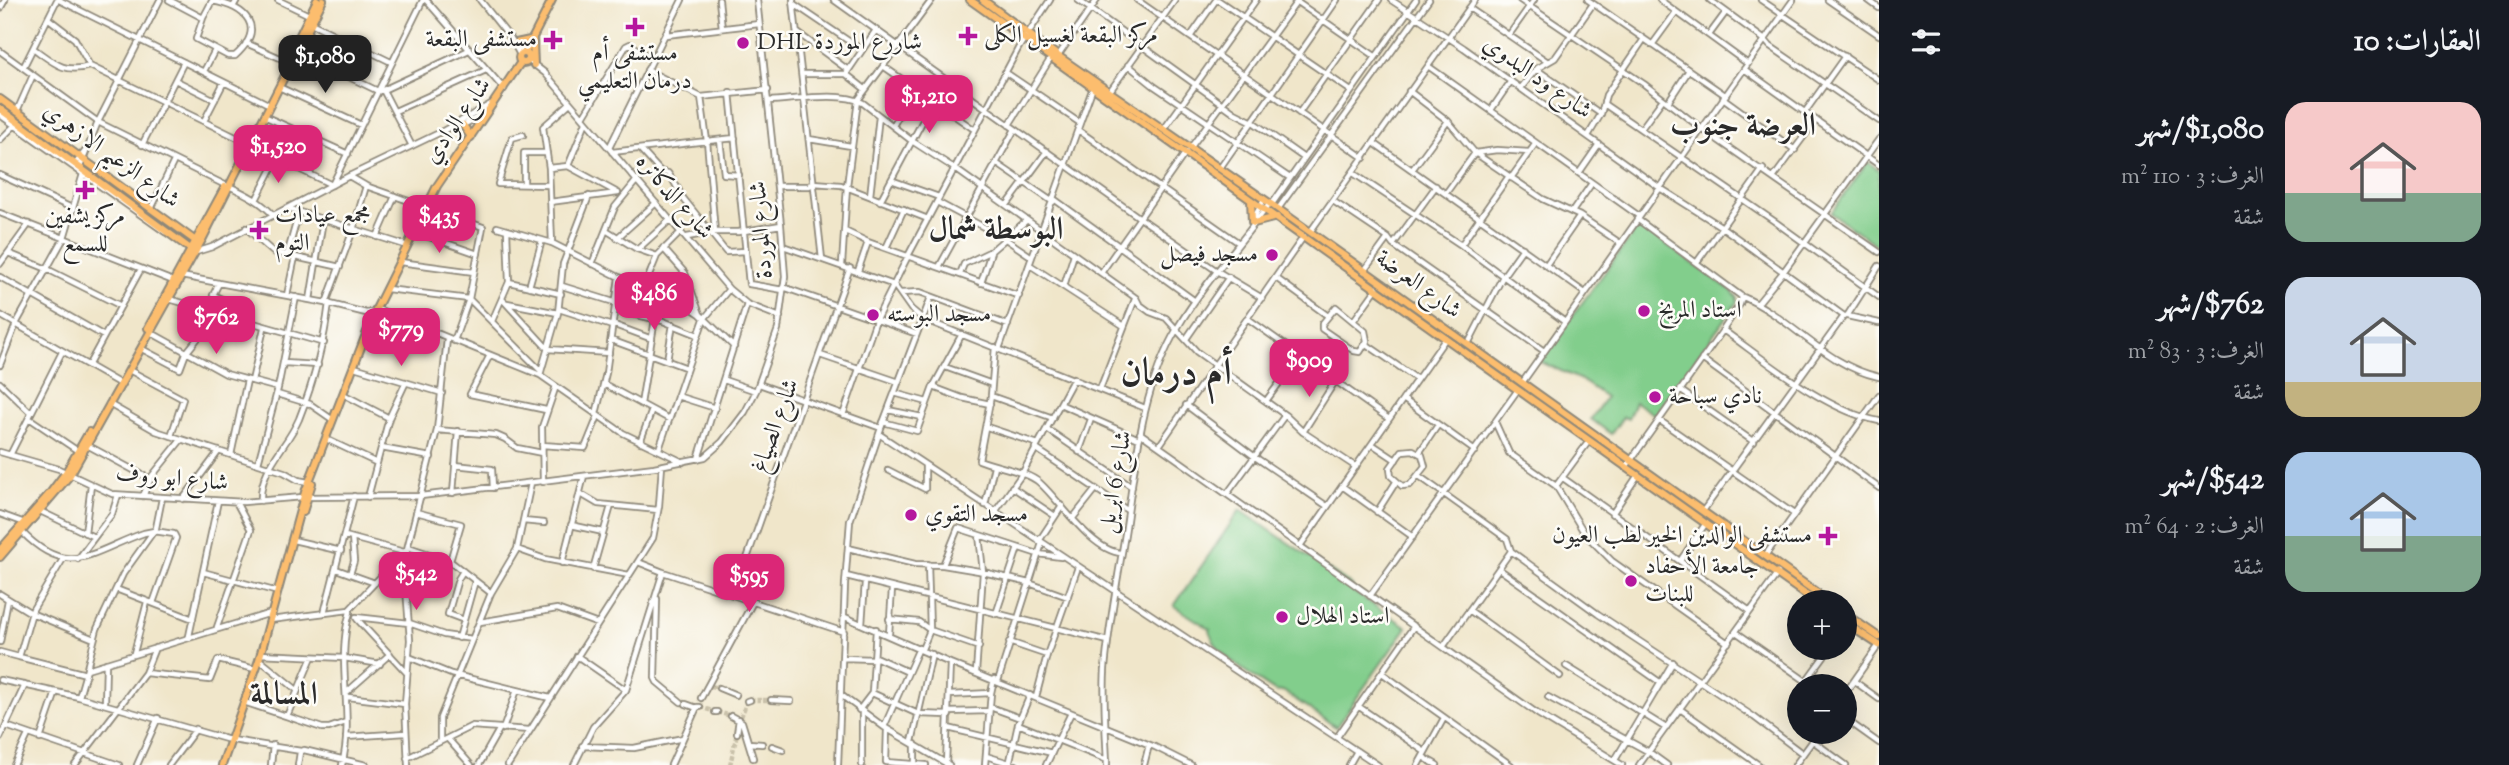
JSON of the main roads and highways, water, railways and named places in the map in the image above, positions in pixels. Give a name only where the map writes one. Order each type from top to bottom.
[{"type":"main road","points":[[0,550],[68,473],[227,186],[317,0]]},
{"type":"main road","points":[[248,144],[323,0]]},
{"type":"main road","name":"شارع الوادي","points":[[313,473],[375,311],[444,175],[525,58],[552,0]]},
{"type":"main road","name":"شارع العرضة","points":[[971,0],[1026,36],[1093,88],[1220,168],[1270,207],[1364,271],[1517,391],[1589,441],[1629,463],[1638,475],[1810,590]]},
{"type":"main road","name":"شارع العرضة","points":[[983,0],[1026,36]]},
{"type":"main road","points":[[514,42],[532,38]]},
{"type":"main road","points":[[525,58],[532,38]]},
{"type":"main road","name":"شارع العرضة","points":[[1055,57],[1164,129],[1250,198],[1270,207]]},
{"type":"main road","name":"شارع الزعيم الازهري","points":[[0,99],[81,164],[107,190],[191,252]]},
{"type":"main road","name":"شارع الزعيم الازهري","points":[[0,109],[36,138],[199,239]]},
{"type":"main road","points":[[459,125],[471,136]]},
{"type":"main road","points":[[1250,198],[1253,209],[1251,226],[1270,207]]},
{"type":"main road","name":"شارع العرضة","points":[[1308,234],[1377,288],[1448,335],[1467,344],[1629,463],[1765,556],[1802,590]]},
{"type":"main road","points":[[0,557],[22,532],[26,523],[40,511],[68,473],[142,349],[191,252]]},
{"type":"main road","points":[[306,497],[308,482],[313,473]]},
{"type":"main road","points":[[222,765],[259,657],[313,473]]},
{"type":"main road","points":[[1857,622],[1879,637]]},
{"type":"main road","points":[[1857,631],[1879,645]]},
{"type":"tunnel","points":[[711,686],[719,688]]},
{"type":"tunnel","points":[[750,700],[771,700]]},
{"type":"tunnel","points":[[741,717],[747,701]]},
{"type":"tunnel","points":[[700,707],[715,712]]},
{"type":"tunnel","points":[[717,712],[731,716]]},
{"type":"tunnel","points":[[730,765],[737,733]]},
{"type":"place","name":"مستشفى أم درمان التعليمي","points":[[635,27]]},
{"type":"place","name":"مركز البقعة لغسيل الكلى","points":[[968,36]]},
{"type":"place","name":"مستشفى البقعة","points":[[553,40]]},
{"type":"place","name":"DHL شاررع الموردة","points":[[743,43]]},
{"type":"place","name":"مركز يشفين للسمع","points":[[85,190]]},
{"type":"place","name":"مجمع عيادات التوم","points":[[259,230]]},
{"type":"place","name":"مسجد فيصل","points":[[1272,255]]},
{"type":"place","name":"استاد المريخ","points":[[1644,311]]},
{"type":"place","name":"مسجد البوسته","points":[[873,315]]},
{"type":"place","name":"نادي سباحة","points":[[1655,397]]},
{"type":"place","name":"مسجد التقوي","points":[[911,515]]},
{"type":"place","name":"مستشفى الوالدين الخير لطب العيون","points":[[1828,536]]},
{"type":"place","name":"جامعة الأحفاد للبنات","points":[[1631,581]]},
{"type":"place","name":"استاد الهلال","points":[[1282,617]]},
{"type":"district","name":"العرضة جنوب","points":[[1743,127]]},
{"type":"district","name":"البوسطة شمال","points":[[996,231]]},
{"type":"district","name":"أم درمان","points":[[1176,375]]},
{"type":"district","name":"المسالمة","points":[[284,696]]}]
